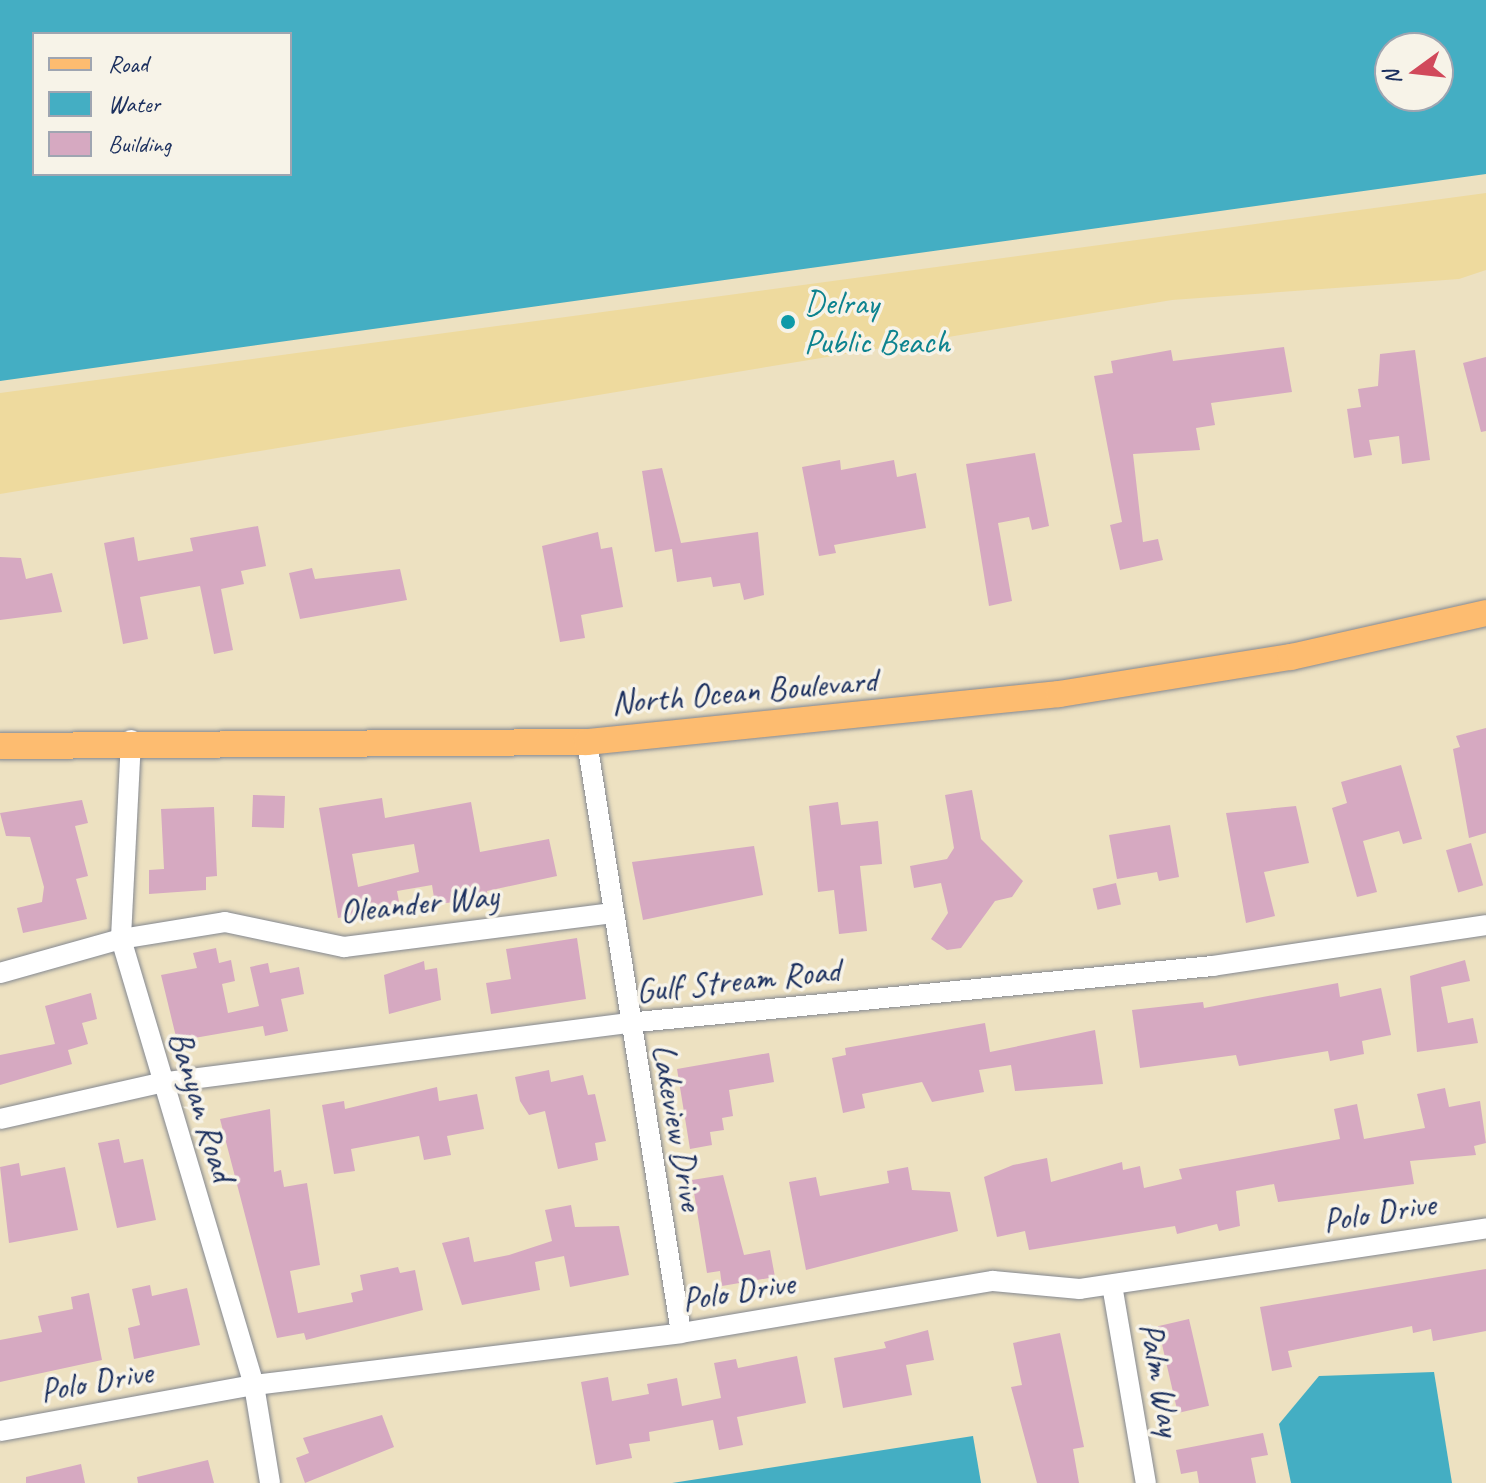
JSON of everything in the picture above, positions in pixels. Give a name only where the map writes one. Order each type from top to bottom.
[{"type":"main road","name":"North Ocean Boulevard","points":[[0,746],[131,740],[587,742],[1059,694],[1291,657],[1486,613]]},
{"type":"street","name":"Banyan Road","points":[[131,740],[121,939],[160,1083],[254,1385],[270,1483]]},
{"type":"street","name":"Lakeview Drive","points":[[587,742],[627,1023],[681,1333]]},
{"type":"street","name":"Oleander Way","points":[[0,973],[121,939],[225,922],[344,947],[613,913]]},
{"type":"street","name":"Gulf Stream Road","points":[[0,1119],[160,1083],[627,1023],[1213,966],[1486,926]]},
{"type":"street","name":"Polo Drive","points":[[0,1431],[254,1385],[681,1333],[993,1281],[1112,1285],[1486,1228]]},
{"type":"street","name":"Palm Way","points":[[1112,1285],[1146,1483]]},
{"type":"sand","name":"Delray Public Beach","points":[[1486,193],[1486,270],[1459,279],[1172,300],[0,494],[0,393]]},
{"type":"water","points":[[0,0],[1486,0],[1486,174],[0,381]]},
{"type":"water","points":[[1434,1372],[1452,1483],[1291,1483],[1279,1424],[1319,1376]]},
{"type":"water","points":[[973,1436],[981,1483],[672,1483]]},
{"type":"building","points":[[1284,347],[1292,392],[1211,403],[1215,425],[1196,428],[1200,450],[1133,454],[1143,542],[1158,539],[1163,560],[1120,570],[1110,525],[1122,522],[1094,376],[1113,373],[1111,361],[1171,350],[1173,361]]},
{"type":"building","points":[[1415,350],[1430,460],[1402,464],[1399,436],[1369,440],[1372,455],[1354,458],[1347,409],[1361,407],[1358,389],[1378,386],[1380,354]]},
{"type":"building","points":[[1486,357],[1486,431],[1481,432],[1463,363]]},
{"type":"building","points":[[1035,453],[1049,526],[1032,530],[1029,517],[998,523],[1012,601],[989,606],[966,464]]},
{"type":"building","points":[[840,460],[841,470],[894,460],[897,477],[916,473],[926,528],[834,545],[836,553],[819,556],[802,467]]},
{"type":"building","points":[[662,468],[681,543],[758,532],[764,595],[744,600],[740,583],[713,587],[711,577],[677,582],[672,549],[655,552],[642,471]]},
{"type":"building","points":[[258,526],[266,566],[241,571],[244,584],[221,589],[233,650],[214,654],[200,586],[140,597],[148,639],[123,644],[104,543],[134,537],[138,561],[193,551],[190,538]]},
{"type":"building","points":[[598,532],[601,549],[612,547],[623,607],[581,615],[585,638],[560,642],[542,546]]},
{"type":"building","points":[[0,557],[21,558],[26,579],[52,573],[62,612],[0,620]]},
{"type":"building","points":[[312,568],[315,579],[400,569],[407,600],[300,619],[289,573]]},
{"type":"building","points":[[1486,728],[1486,833],[1469,838],[1453,749],[1460,747],[1456,736]]},
{"type":"building","points":[[1401,765],[1422,839],[1403,844],[1399,831],[1363,841],[1377,892],[1357,897],[1332,808],[1347,803],[1341,782]]},
{"type":"building","points":[[972,790],[981,839],[1023,881],[1012,897],[995,901],[961,948],[947,950],[931,939],[948,913],[941,883],[914,888],[910,866],[947,859],[954,848],[945,795]]},
{"type":"building","points":[[253,795],[285,796],[284,828],[252,827]]},
{"type":"building","points":[[382,798],[385,818],[471,802],[480,852],[549,839],[557,876],[487,891],[488,899],[435,904],[432,885],[397,891],[400,907],[338,918],[319,808]],"holes":[[[414,844],[419,872],[358,887],[352,854]]]},
{"type":"building","points":[[82,800],[88,823],[75,826],[88,876],[76,879],[87,919],[23,933],[17,908],[42,902],[44,887],[30,837],[6,836],[0,813]]},
{"type":"building","points":[[838,802],[841,825],[878,821],[882,864],[860,866],[867,931],[839,934],[834,890],[818,892],[809,806]]},
{"type":"building","points":[[1296,806],[1309,863],[1264,872],[1275,916],[1246,923],[1226,813]]},
{"type":"building","points":[[214,807],[217,876],[206,877],[206,890],[149,894],[149,870],[164,869],[161,809]]},
{"type":"building","points":[[1170,825],[1179,877],[1159,881],[1157,872],[1117,879],[1109,835]]},
{"type":"building","points":[[1471,843],[1483,885],[1458,892],[1446,850]]},
{"type":"building","points":[[754,846],[763,895],[643,920],[632,862]]},
{"type":"building","points":[[1116,883],[1121,904],[1098,910],[1093,888]]},
{"type":"building","points":[[577,938],[586,999],[491,1014],[486,983],[511,979],[506,949]]},
{"type":"building","points":[[216,948],[219,963],[231,960],[235,981],[222,984],[228,1013],[259,1006],[250,967],[268,963],[270,973],[299,967],[304,994],[281,999],[288,1031],[265,1036],[263,1026],[177,1041],[161,975],[197,968],[193,953]]},
{"type":"building","points":[[1465,960],[1470,981],[1441,987],[1448,1023],[1473,1018],[1478,1043],[1417,1052],[1410,976]]},
{"type":"building","points":[[424,961],[425,970],[437,968],[441,1000],[389,1014],[384,975]]},
{"type":"building","points":[[1338,983],[1340,997],[1381,988],[1391,1035],[1362,1041],[1364,1054],[1330,1061],[1328,1051],[1239,1066],[1236,1055],[1140,1068],[1132,1010],[1203,1002],[1204,1008]]},
{"type":"building","points":[[91,993],[97,1019],[82,1023],[88,1044],[68,1050],[72,1064],[0,1085],[0,1055],[55,1044],[45,1006]]},
{"type":"building","points":[[985,1023],[990,1052],[1095,1030],[1103,1084],[1015,1091],[1011,1065],[979,1070],[984,1092],[932,1102],[922,1082],[862,1094],[865,1108],[843,1113],[832,1058],[846,1055],[845,1048]]},
{"type":"building","points":[[769,1053],[774,1082],[729,1090],[733,1116],[722,1118],[724,1130],[710,1132],[712,1145],[690,1149],[677,1069]]},
{"type":"building","points":[[549,1070],[551,1082],[583,1075],[588,1095],[595,1094],[606,1141],[595,1143],[598,1160],[558,1169],[545,1111],[529,1115],[520,1101],[515,1077]]},
{"type":"building","points":[[437,1087],[439,1101],[477,1094],[484,1129],[447,1136],[451,1155],[424,1160],[419,1136],[351,1149],[355,1171],[334,1174],[322,1105],[344,1101],[345,1109]]},
{"type":"building","points":[[1445,1088],[1449,1107],[1480,1101],[1486,1143],[1474,1146],[1476,1155],[1410,1161],[1414,1184],[1278,1202],[1274,1184],[1236,1191],[1240,1226],[1219,1231],[1217,1224],[1177,1234],[1175,1226],[1029,1250],[1025,1231],[997,1237],[984,1177],[1013,1165],[1047,1158],[1051,1182],[1122,1162],[1123,1170],[1140,1166],[1144,1188],[1182,1179],[1179,1169],[1340,1139],[1334,1109],[1357,1104],[1364,1139],[1425,1128],[1417,1094]]},
{"type":"building","points":[[270,1109],[274,1172],[281,1170],[284,1187],[307,1183],[320,1265],[290,1271],[298,1313],[353,1302],[351,1293],[363,1290],[360,1275],[398,1267],[400,1273],[415,1270],[423,1310],[306,1340],[304,1333],[277,1338],[220,1119]]},
{"type":"building","points":[[119,1139],[124,1163],[143,1159],[156,1220],[117,1228],[98,1143]]},
{"type":"building","points":[[19,1163],[21,1176],[65,1167],[78,1230],[9,1243],[0,1167]]},
{"type":"building","points":[[908,1167],[912,1190],[950,1192],[958,1231],[806,1270],[789,1182],[816,1177],[820,1196],[889,1183],[887,1171]]},
{"type":"building","points":[[723,1175],[744,1255],[770,1250],[775,1277],[722,1286],[720,1271],[707,1273],[692,1180]]},
{"type":"building","points":[[571,1205],[575,1227],[619,1226],[629,1275],[570,1287],[564,1256],[535,1262],[540,1290],[462,1305],[442,1243],[469,1237],[474,1262],[509,1255],[552,1241],[545,1210]]},
{"type":"building","points":[[1486,1269],[1486,1331],[1433,1341],[1431,1329],[1413,1333],[1412,1326],[1288,1351],[1292,1367],[1272,1371],[1260,1307]]},
{"type":"building","points":[[150,1285],[152,1296],[187,1288],[200,1345],[134,1359],[128,1328],[140,1325],[132,1289]]},
{"type":"building","points":[[89,1293],[102,1360],[0,1382],[0,1340],[42,1332],[38,1316],[73,1309],[71,1297]]},
{"type":"building","points":[[1189,1319],[1209,1406],[1178,1413],[1158,1326]]},
{"type":"building","points":[[928,1330],[934,1360],[906,1365],[912,1395],[843,1408],[834,1358],[886,1348],[884,1342]]},
{"type":"building","points":[[1060,1333],[1084,1447],[1073,1449],[1079,1483],[1037,1483],[1011,1387],[1022,1385],[1013,1343]]},
{"type":"building","points":[[797,1356],[806,1403],[737,1417],[743,1445],[719,1450],[713,1420],[649,1432],[650,1441],[629,1444],[632,1458],[596,1465],[581,1382],[608,1377],[612,1401],[649,1394],[647,1384],[677,1378],[682,1406],[721,1398],[714,1363],[736,1359],[738,1368]]},
{"type":"building","points":[[382,1415],[394,1447],[305,1483],[296,1458],[309,1453],[303,1438]]},
{"type":"building","points":[[1263,1433],[1268,1455],[1251,1458],[1256,1483],[1199,1483],[1197,1471],[1181,1474],[1176,1450]]},
{"type":"building","points":[[208,1460],[214,1483],[138,1483],[137,1477]]},
{"type":"building","points":[[81,1464],[85,1483],[26,1483],[26,1477]]},
{"type":"place","name":"Delray Public Beach","points":[[788,322]]}]
